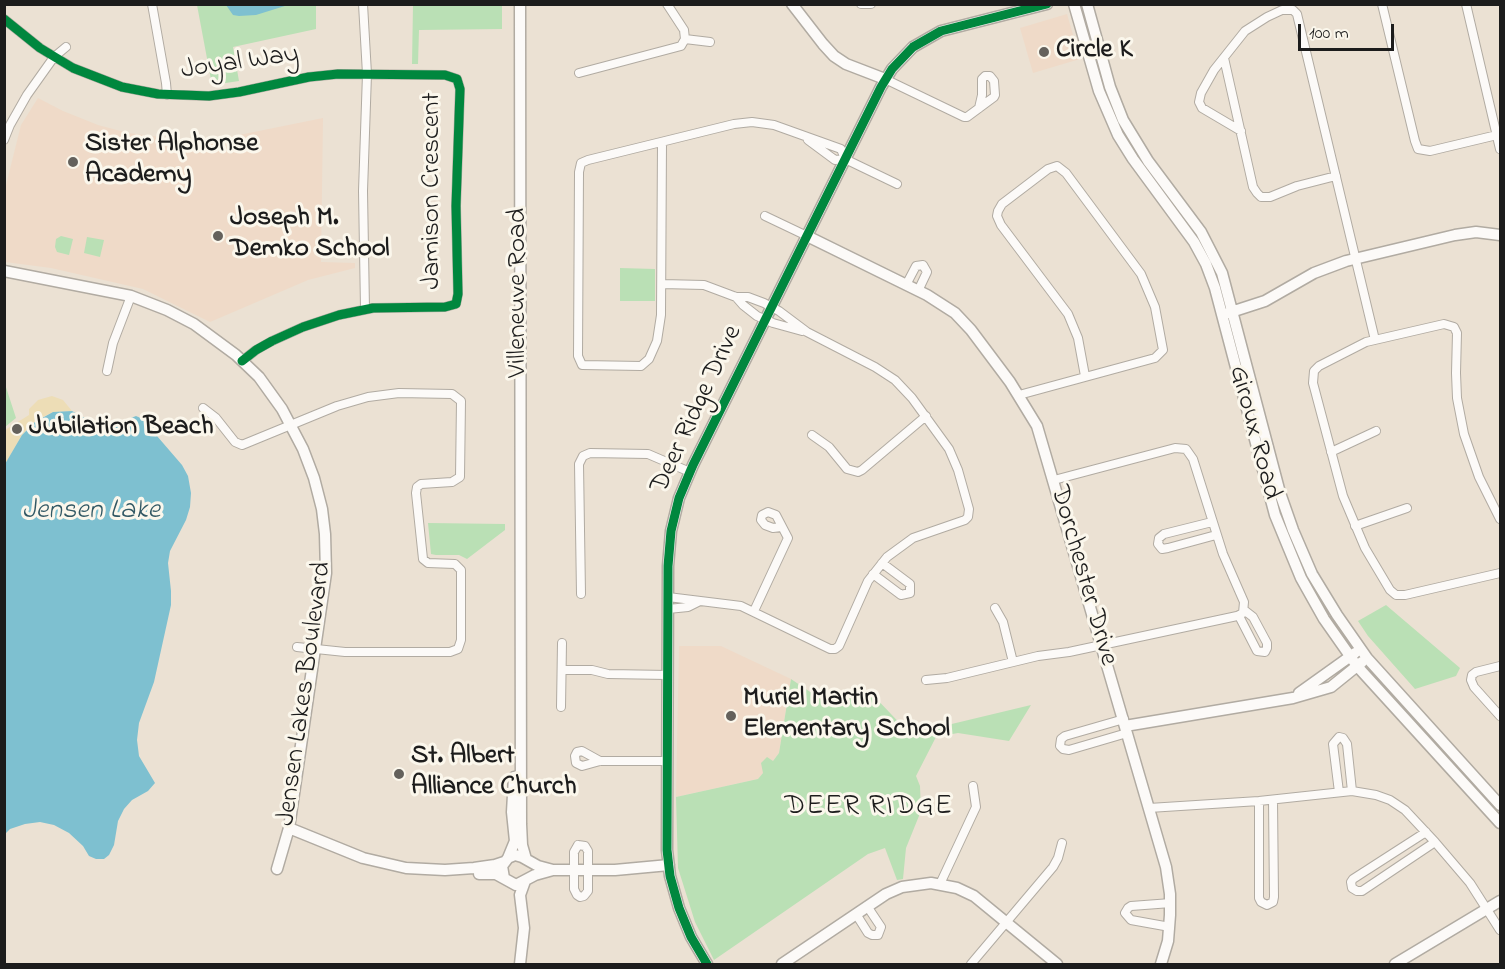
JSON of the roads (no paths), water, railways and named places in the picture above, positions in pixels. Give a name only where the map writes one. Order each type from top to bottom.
[{"type":"street","points":[[152,4],[166,82],[166,95]]},
{"type":"street","points":[[242,361],[262,346],[303,327],[365,309],[363,191],[367,74],[363,4]]},
{"type":"street","name":"Villeneuve Road","points":[[520,4],[521,836],[527,860]]},
{"type":"street","points":[[579,73],[676,48],[683,44],[686,33],[667,4]]},
{"type":"street","points":[[792,4],[823,44],[834,56],[846,64],[885,79],[962,117],[967,117],[979,108]]},
{"type":"street","points":[[861,4],[871,4]]},
{"type":"street","name":"Deer Ridge Drive","points":[[706,964],[690,937],[681,915],[669,865],[668,597],[671,531],[679,498],[885,79],[907,52],[933,35],[959,26],[1047,4]]},
{"type":"street","name":"Giroux Road","points":[[1074,4],[1099,91],[1112,123],[1133,159],[1199,250],[1210,276],[1283,538],[1312,598],[1357,666],[1500,823]]},
{"type":"street","name":"Giroux Road","points":[[1087,4],[1110,87],[1124,120],[1142,151],[1202,232],[1222,273],[1280,493],[1293,530],[1323,594],[1367,658],[1500,805]]},
{"type":"street","points":[[1382,4],[1418,149],[1430,151],[1497,135]]},
{"type":"street","points":[[1466,4],[1500,149]]},
{"type":"street","points":[[1241,131],[1205,111],[1199,102],[1201,93],[1214,70],[1239,37],[1256,23],[1285,9],[1294,11],[1297,14],[1375,340]]},
{"type":"street","name":"Joyal Way","points":[[4,19],[54,57],[88,75],[112,84],[166,95],[209,96],[316,76],[367,74]]},
{"type":"street","points":[[686,39],[710,42]]},
{"type":"street","points":[[4,140],[6,130],[27,95],[54,57],[66,47]]},
{"type":"street","points":[[1224,58],[1253,187],[1261,197],[1270,197],[1298,186],[1336,176]]},
{"type":"street","name":"Jamison Crescent","points":[[365,309],[445,307],[454,305],[457,301],[456,198],[460,89],[457,79],[451,75],[367,74]]},
{"type":"street","points":[[662,142],[662,284],[660,332],[654,350],[647,362],[637,366],[581,364],[579,356],[580,166],[588,160],[662,142],[746,122],[767,123],[841,149],[845,159],[897,184]]},
{"type":"street","points":[[1019,395],[1155,358],[1161,353],[1163,343],[1155,306],[1141,274],[1066,173],[1056,166],[1048,169],[1002,204],[997,216],[1001,225],[1068,314],[1078,338],[1085,376]]},
{"type":"street","points":[[765,216],[807,236]]},
{"type":"street","points":[[1222,314],[1259,304],[1323,269],[1355,258],[1455,235],[1476,232],[1500,233]]},
{"type":"street","name":"Dorchester Drive","points":[[807,236],[937,301],[960,317],[1019,395],[1037,426],[1166,867],[1171,903],[1170,927],[1161,964]]},
{"type":"street","points":[[906,285],[915,267],[923,265],[927,272],[918,291]]},
{"type":"street","name":"Jensen Lakes Boulevard","points":[[6,272],[131,296],[167,310],[194,324],[218,340],[242,361],[272,393],[291,425],[309,464],[318,491],[324,521],[326,573],[289,828],[277,869]]},
{"type":"street","points":[[662,284],[704,285],[736,297],[748,297],[771,307],[807,332],[886,374],[903,387],[941,436],[954,459],[969,506],[968,517],[965,520],[914,538],[899,547],[882,563],[873,574],[839,646],[835,649],[754,611],[728,603],[698,603],[688,607],[668,609]]},
{"type":"street","points":[[107,371],[113,343],[131,296]]},
{"type":"street","points":[[736,297],[743,305],[765,320],[807,332]]},
{"type":"street","points":[[1500,519],[1475,468],[1464,434],[1457,398],[1457,333],[1454,327],[1444,324],[1375,340],[1353,348],[1319,366],[1313,374],[1313,383],[1343,496],[1355,526],[1390,590],[1396,595],[1405,595],[1500,573]]},
{"type":"street","points":[[203,408],[216,418],[232,440],[239,444],[248,444],[348,402],[381,394],[452,394],[457,396],[462,404],[460,477],[452,482],[421,484],[417,487],[416,494],[423,559],[428,563],[455,564],[460,570],[460,646],[456,651],[450,652],[345,652],[297,647]]},
{"type":"street","points":[[812,435],[829,447],[849,470],[858,472],[926,416]]},
{"type":"street","points":[[1331,452],[1376,431]]},
{"type":"street","points":[[926,680],[947,678],[1241,613],[1253,617],[1268,648],[1265,652],[1257,651],[1241,613],[1244,602],[1216,536],[1193,459],[1183,448],[1054,480]]},
{"type":"street","points":[[580,594],[579,464],[583,456],[590,453],[648,454],[690,472]]},
{"type":"street","points":[[1355,526],[1407,508]]},
{"type":"street","points":[[1212,522],[1164,534],[1159,538],[1158,544],[1160,548],[1165,549],[1216,536]]},
{"type":"street","points":[[754,611],[788,543],[788,535],[781,526]]},
{"type":"street","points":[[873,574],[901,595],[910,593],[909,584],[882,563]]},
{"type":"street","name":"Villeneuve Road","points":[[506,860],[515,841],[512,812],[520,582]]},
{"type":"street","points":[[668,597],[689,599],[698,603]]},
{"type":"street","points":[[995,608],[1003,622],[1013,662]]},
{"type":"street","points":[[561,707],[562,643]]},
{"type":"street","points":[[1293,698],[1360,649]]},
{"type":"street","points":[[1125,726],[1069,750],[1060,746],[1061,739],[1065,736],[1125,726],[1293,698],[1331,687],[1367,658]]},
{"type":"street","points":[[1500,666],[1476,672],[1471,680],[1474,687],[1500,716]]},
{"type":"street","points":[[562,670],[587,670],[605,674],[668,675]]},
{"type":"street","points":[[1339,792],[1333,744],[1339,737],[1343,738],[1347,744],[1352,791]]},
{"type":"street","points":[[600,761],[667,761]]},
{"type":"street","points":[[940,884],[976,807],[973,786]]},
{"type":"street","points":[[1149,808],[1273,800],[1352,791],[1369,793],[1390,800],[1405,810],[1461,871],[1487,907],[1500,930]]},
{"type":"street","points":[[1259,801],[1259,898],[1263,904],[1267,905],[1273,900],[1273,800]]},
{"type":"street","points":[[289,828],[363,858],[414,869],[445,870],[487,867],[519,855],[553,870]]},
{"type":"street","points":[[1425,832],[1353,879],[1352,888],[1362,891],[1435,842]]},
{"type":"street","points":[[971,964],[1053,867],[1062,843]]},
{"type":"street","points":[[582,845],[588,851],[588,870],[588,891],[580,897],[574,889],[574,870],[576,848],[582,845]]},
{"type":"street","points":[[506,860],[502,870],[514,900],[519,964]]},
{"type":"street","points":[[519,964],[524,928],[520,895],[531,872],[527,860]]},
{"type":"street","points":[[445,870],[467,874],[490,874],[516,885],[553,870],[669,865]]},
{"type":"street","points":[[782,964],[867,906],[902,887],[940,884],[963,890],[974,896],[1057,964]]},
{"type":"street","points":[[1395,964],[1500,901]]},
{"type":"street","points":[[1170,927],[1131,920],[1125,914],[1128,908],[1133,906],[1171,903]]},
{"type":"street","points":[[856,914],[868,933],[878,934],[881,927],[867,906]]},
{"type":"water","points":[[226,5],[288,5],[256,15],[239,16],[233,15]]},
{"type":"water","name":"Jensen Lake","points":[[72,411],[92,422],[104,424],[116,424],[136,416],[152,423],[157,436],[182,465],[188,476],[191,493],[186,520],[170,551],[168,563],[171,605],[154,682],[139,723],[137,740],[139,756],[155,783],[124,809],[118,821],[114,845],[104,859],[89,856],[83,846],[69,833],[54,825],[40,822],[25,824],[10,829],[5,834],[5,464],[22,435],[35,422],[53,412]]},
{"type":"place","name":"Circle K","points":[[1044,52]]},
{"type":"place","name":"Sister Alphonse Academy","points":[[73,162]]},
{"type":"place","name":"Joseph M. Demko School","points":[[218,236]]},
{"type":"place","name":"Jubilation Beach","points":[[17,429]]},
{"type":"place","name":"Muriel Martin Elementary School","points":[[731,716]]},
{"type":"place","name":"St. Albert Alliance Church","points":[[399,774]]},
{"type":"district","name":"DEER RIDGE","points":[[869,808]]}]
